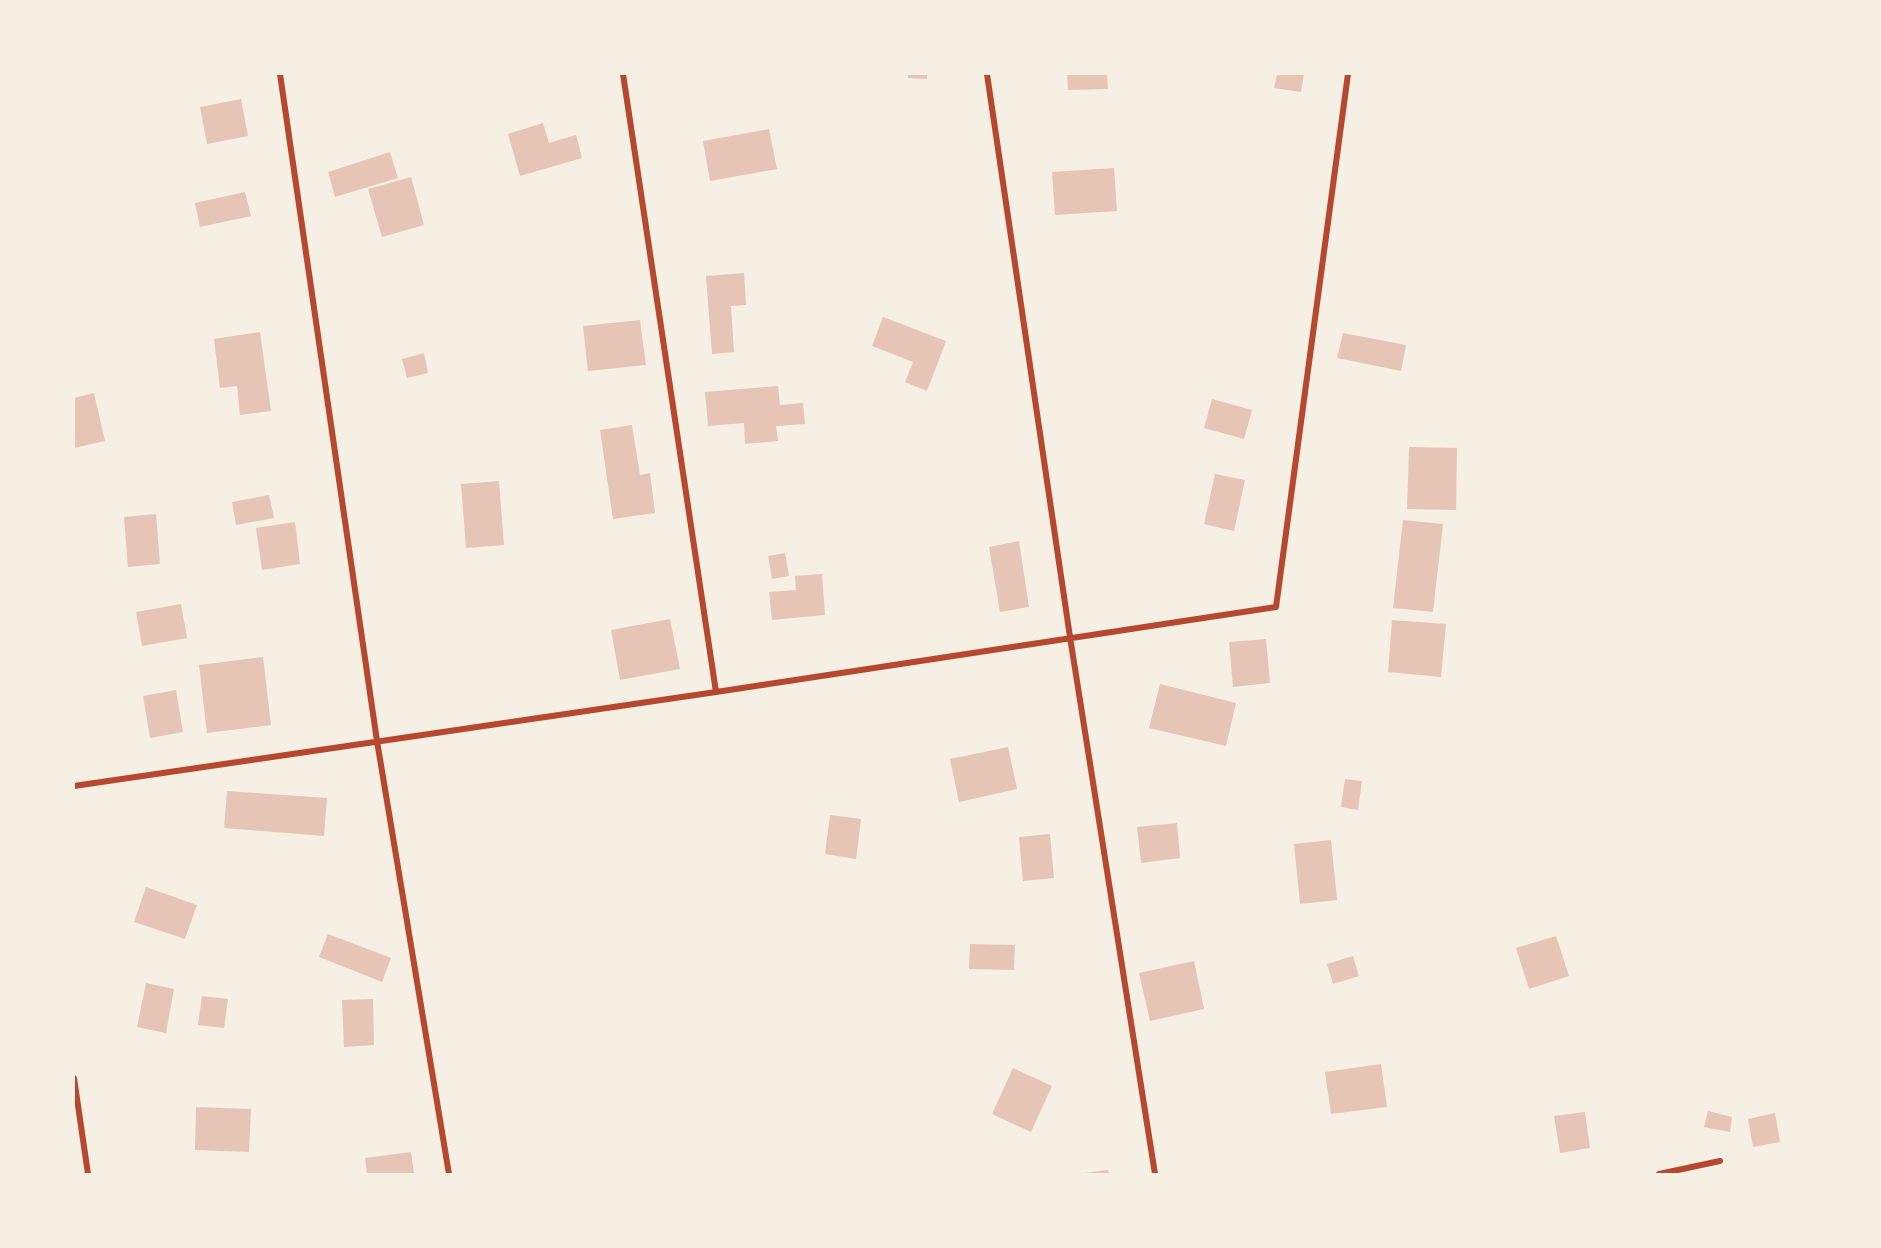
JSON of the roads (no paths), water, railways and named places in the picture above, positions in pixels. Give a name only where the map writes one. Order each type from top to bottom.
[{"type":"street","points":[[280,74],[377,741],[449,1174]]},
{"type":"street","points":[[623,74],[716,692]]},
{"type":"street","points":[[987,74],[1070,637],[1155,1174]]},
{"type":"street","points":[[74,786],[1276,607],[1348,74]]},
{"type":"street","points":[[74,1078],[88,1174]]},
{"type":"street","points":[[1659,1174],[1720,1161]]}]
